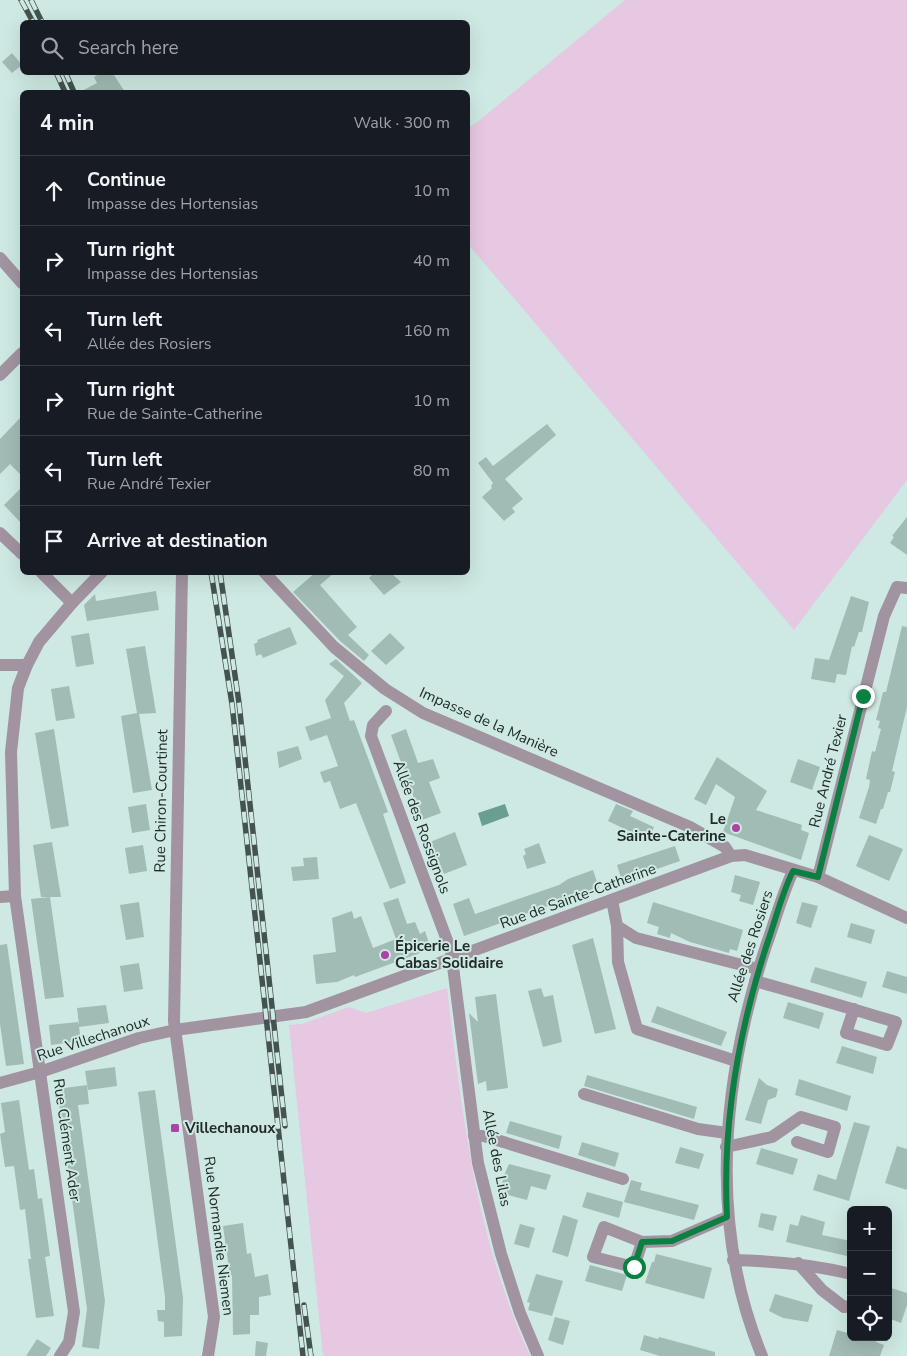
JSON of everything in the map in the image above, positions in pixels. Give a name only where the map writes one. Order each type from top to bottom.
[{"type":"street","points":[[0,258],[20,280]]},
{"type":"street","points":[[0,375],[20,355]]},
{"type":"street","points":[[0,533],[20,552]]},
{"type":"street","points":[[44,575],[72,603]]},
{"type":"street","name":"Rue Clément Ader","points":[[60,1356],[69,1342],[74,1312],[15,896],[12,752],[18,688],[27,665],[39,642],[99,575]]},
{"type":"street","name":"Rue Chiron-Courtinet","points":[[175,1030],[174,970],[182,575]]},
{"type":"street","name":"Impasse de la Manière","points":[[267,575],[334,647],[404,702],[432,717],[690,827],[725,847],[731,856]]},
{"type":"street","name":"Rue André Texier","points":[[818,877],[884,616],[902,588]]},
{"type":"street","points":[[0,666],[27,665]]},
{"type":"street","name":"Allée des Rossignols","points":[[386,712],[373,725],[371,736],[452,959]]},
{"type":"street","name":"Rue de Sainte-Catherine","points":[[256,1021],[306,1012],[731,856],[746,855],[793,871],[818,877],[907,918]]},
{"type":"street","name":"Allée des Rosiers","points":[[762,1356],[733,1260],[727,1217],[726,1147],[736,1061],[744,1019],[793,871]]},
{"type":"street","points":[[0,896],[15,896]]},
{"type":"street","points":[[612,900],[617,926],[618,962],[637,1029],[736,1061]]},
{"type":"street","points":[[617,926],[636,938],[757,975],[854,1009]]},
{"type":"street","name":"Allée des Lilas","points":[[452,959],[474,1136],[500,1254],[520,1313],[538,1356]]},
{"type":"street","name":"Rue Villechanoux","points":[[0,1083],[40,1072],[109,1046],[175,1030],[256,1021]]},
{"type":"street","name":"Rue Normandie Niemen","points":[[175,1030],[214,1317],[208,1356]]},
{"type":"street","points":[[584,1094],[698,1129],[727,1133]]},
{"type":"street","points":[[726,1147],[772,1137],[801,1117],[835,1127],[828,1152],[797,1142]]},
{"type":"street","points":[[474,1136],[484,1136],[623,1179]]},
{"type":"street","points":[[642,1242],[672,1241],[727,1217]]},
{"type":"street","points":[[733,1260],[798,1263],[847,1273]]},
{"type":"street","points":[[798,1263],[822,1290],[844,1307],[847,1307]]},
{"type":"shaded area","points":[[625,0],[907,0],[907,480],[794,630],[470,246],[470,126]]},
{"type":"shaded area","points":[[505,804],[509,816],[482,826],[478,813]]},
{"type":"shaded area","points":[[447,988],[466,1129],[484,1221],[496,1267],[530,1356],[323,1356],[289,1025],[302,1024],[349,1007],[366,1013]]},
{"type":"building","points":[[12,53],[20,63],[20,67],[12,73],[2,62]]},
{"type":"building","points":[[97,75],[114,75],[124,90],[84,90],[97,83],[94,77]]},
{"type":"building","points":[[20,418],[20,474],[10,464],[0,474],[0,439]]},
{"type":"building","points":[[547,424],[556,435],[505,479],[523,499],[512,508],[515,512],[504,521],[482,497],[492,488],[493,483],[478,463],[486,457],[493,466]]},
{"type":"building","points":[[20,489],[20,522],[4,505]]},
{"type":"building","points":[[907,517],[907,555],[890,543],[894,537],[892,536]]},
{"type":"building","points":[[313,575],[332,575],[320,585],[357,627],[348,635],[369,655],[364,661],[340,641],[293,592]]},
{"type":"building","points":[[372,575],[393,575],[401,582],[384,595],[369,578]]},
{"type":"building","points":[[156,591],[159,610],[87,621],[84,605],[95,594],[96,601]]},
{"type":"building","points":[[851,596],[869,602],[862,632],[859,632],[854,647],[852,646],[846,675],[837,674],[835,683],[811,679],[815,658],[829,660]]},
{"type":"building","points":[[902,626],[907,627],[907,707],[892,771],[895,772],[890,792],[888,792],[876,824],[859,818],[869,787],[870,780],[866,779],[872,751],[875,752],[881,729],[878,728],[880,721],[876,720],[883,692],[886,692]]},
{"type":"building","points":[[290,627],[297,644],[263,658],[261,654],[256,656],[254,644],[258,642],[257,640]]},
{"type":"building","points":[[89,633],[94,664],[76,667],[71,636]]},
{"type":"building","points":[[390,633],[405,648],[386,665],[371,651]]},
{"type":"building","points":[[145,646],[156,713],[139,714],[152,790],[133,793],[121,716],[137,713],[126,649]]},
{"type":"building","points":[[336,659],[362,683],[344,703],[350,721],[354,720],[388,812],[383,814],[406,883],[390,889],[356,803],[340,809],[330,781],[324,783],[320,772],[338,766],[327,735],[310,741],[305,727],[331,718],[325,700],[344,676],[329,664]]},
{"type":"building","points":[[69,686],[75,718],[56,721],[51,689]]},
{"type":"building","points":[[54,729],[69,826],[51,829],[35,733]]},
{"type":"building","points":[[406,729],[418,763],[433,759],[440,778],[429,782],[441,813],[422,820],[391,735]]},
{"type":"building","points":[[298,746],[302,759],[279,768],[277,752]]},
{"type":"building","points":[[717,757],[767,791],[756,810],[802,825],[801,830],[809,833],[801,860],[723,832],[735,797],[716,784],[706,805],[694,799]]},
{"type":"building","points":[[798,759],[820,767],[812,790],[790,782]]},
{"type":"building","points":[[146,804],[150,830],[132,833],[128,807]]},
{"type":"building","points":[[616,804],[633,811],[630,816],[654,827],[648,840],[608,821]]},
{"type":"building","points":[[455,832],[467,865],[444,874],[430,842]]},
{"type":"building","points":[[869,835],[903,849],[889,881],[856,866]]},
{"type":"building","points":[[52,842],[61,897],[41,897],[33,845]]},
{"type":"building","points":[[539,843],[546,863],[527,869],[523,856],[526,854],[524,849]]},
{"type":"building","points":[[143,845],[147,871],[129,874],[125,848]]},
{"type":"building","points":[[675,846],[680,861],[622,881],[617,865]]},
{"type":"building","points":[[317,857],[319,879],[293,881],[291,867],[304,866],[303,858]]},
{"type":"building","points":[[593,870],[599,888],[464,936],[453,904],[469,898],[475,914],[559,885],[568,879]]},
{"type":"building","points":[[735,875],[760,882],[753,905],[739,901],[741,895],[731,892]]},
{"type":"building","points":[[50,897],[64,997],[45,999],[31,899]]},
{"type":"building","points":[[398,898],[407,924],[415,922],[420,934],[425,931],[431,949],[355,977],[354,975],[337,982],[316,984],[313,955],[336,952],[332,918],[352,911],[354,919],[361,916],[373,948],[396,939],[383,903]]},
{"type":"building","points":[[139,902],[144,937],[126,940],[120,905]]},
{"type":"building","points":[[653,902],[743,930],[737,951],[730,949],[729,953],[690,942],[671,933],[670,938],[657,934],[659,927],[647,923]]},
{"type":"building","points":[[802,902],[818,906],[811,928],[796,923]]},
{"type":"building","points":[[851,923],[875,930],[871,944],[847,937]]},
{"type":"building","points":[[593,938],[616,1029],[595,1034],[572,945]]},
{"type":"building","points":[[7,944],[24,1064],[6,1066],[0,1024],[0,945]]},
{"type":"building","points":[[139,963],[143,989],[124,992],[120,966]]},
{"type":"building","points":[[815,967],[867,982],[862,998],[810,982]]},
{"type":"building","points":[[887,971],[907,977],[907,994],[882,987]]},
{"type":"building","points":[[541,988],[544,997],[553,995],[562,1042],[543,1047],[528,991]]},
{"type":"building","points":[[496,994],[508,1088],[487,1091],[486,1081],[478,1084],[469,1013],[478,1022],[475,997]]},
{"type":"building","points":[[788,1002],[824,1013],[819,1029],[783,1018]]},
{"type":"building","points":[[106,1005],[109,1023],[79,1027],[81,1041],[51,1045],[49,1025],[78,1022],[79,1025],[77,1008]]},
{"type":"building","points":[[657,1006],[727,1032],[721,1046],[651,1022]]},
{"type":"building","points":[[842,1046],[877,1057],[873,1074],[836,1063]]},
{"type":"building","points":[[115,1067],[117,1086],[88,1090],[85,1071]]},
{"type":"building","points":[[587,1075],[697,1107],[694,1119],[584,1086]]},
{"type":"building","points":[[759,1078],[767,1085],[778,1089],[776,1097],[768,1100],[761,1124],[745,1120]]},
{"type":"building","points":[[799,1079],[851,1096],[847,1111],[795,1095]]},
{"type":"building","points":[[87,1085],[89,1104],[78,1105],[105,1301],[99,1349],[82,1347],[87,1309],[57,1089]]},
{"type":"building","points":[[155,1090],[183,1298],[182,1336],[164,1337],[164,1322],[158,1321],[157,1310],[165,1310],[165,1297],[138,1092]]},
{"type":"building","points":[[19,1100],[29,1170],[34,1169],[38,1199],[42,1198],[50,1256],[45,1257],[54,1316],[36,1318],[28,1259],[31,1259],[25,1209],[20,1210],[14,1166],[5,1167],[0,1134],[5,1132],[1,1103]]},
{"type":"building","points":[[510,1121],[562,1136],[559,1149],[506,1133]]},
{"type":"building","points":[[854,1122],[870,1126],[849,1201],[813,1190],[818,1174],[836,1180]]},
{"type":"building","points":[[582,1142],[619,1153],[615,1167],[578,1155]]},
{"type":"building","points":[[897,1146],[907,1149],[907,1190],[885,1183]]},
{"type":"building","points":[[680,1147],[704,1154],[699,1169],[675,1163]]},
{"type":"building","points":[[761,1148],[798,1159],[793,1175],[756,1164]]},
{"type":"building","points":[[509,1164],[551,1175],[546,1190],[531,1186],[527,1200],[501,1193],[503,1178]]},
{"type":"building","points":[[631,1180],[642,1183],[640,1190],[699,1205],[694,1220],[624,1202]]},
{"type":"building","points":[[587,1192],[623,1202],[619,1218],[582,1207]]},
{"type":"building","points":[[761,1213],[777,1216],[773,1231],[758,1227]]},
{"type":"building","points":[[563,1215],[578,1220],[568,1257],[552,1252]]},
{"type":"building","points":[[801,1215],[825,1222],[822,1235],[847,1240],[847,1256],[786,1242],[790,1224],[798,1226]]},
{"type":"building","points":[[243,1223],[247,1254],[251,1253],[255,1277],[268,1274],[271,1295],[259,1297],[259,1315],[250,1315],[250,1334],[233,1335],[232,1275],[230,1276],[223,1226]]},
{"type":"building","points":[[520,1224],[535,1228],[529,1248],[514,1244]]},
{"type":"building","points":[[656,1254],[712,1268],[704,1299],[645,1283]]},
{"type":"building","points":[[590,1265],[627,1275],[622,1291],[585,1281]]},
{"type":"building","points":[[536,1274],[563,1281],[552,1316],[528,1310],[530,1303],[527,1302]]},
{"type":"building","points":[[892,1288],[907,1293],[907,1305],[901,1323],[892,1320]]},
{"type":"building","points":[[775,1294],[813,1305],[808,1322],[783,1318],[769,1311]]},
{"type":"building","points":[[555,1317],[570,1321],[563,1345],[548,1340]]},
{"type":"building","points":[[837,1330],[847,1333],[847,1341],[876,1341],[884,1345],[880,1356],[829,1356]]},
{"type":"building","points":[[644,1335],[658,1339],[659,1337],[715,1352],[715,1356],[660,1356],[640,1350]]},
{"type":"building","points":[[37,1339],[51,1348],[46,1356],[26,1356]]},
{"type":"building","points":[[256,1341],[268,1343],[266,1356],[255,1356]]},
{"type":"railway","points":[[21,0],[32,20]]},
{"type":"railway","points":[[31,0],[41,20]]},
{"type":"railway","points":[[57,75],[64,90]]},
{"type":"railway","points":[[66,75],[73,90]]},
{"type":"railway","points":[[211,575],[232,704],[303,1356]]},
{"type":"railway","points":[[220,575],[239,703],[285,1126]]},
{"type":"railway","points":[[304,1305],[311,1356]]},
{"type":"place","name":"Le Sainte-Caterine","points":[[736,828]]},
{"type":"place","name":"Épicerie Le Cabas Solidaire","points":[[385,955]]},
{"type":"place","name":"Villechanoux","points":[[175,1128]]},
{"type":"route","points":[[634,1267],[642,1242],[672,1241],[727,1217],[725,1188],[726,1147],[736,1061],[744,1019],[758,969],[793,871],[818,877],[845,762],[863,696]]}]
